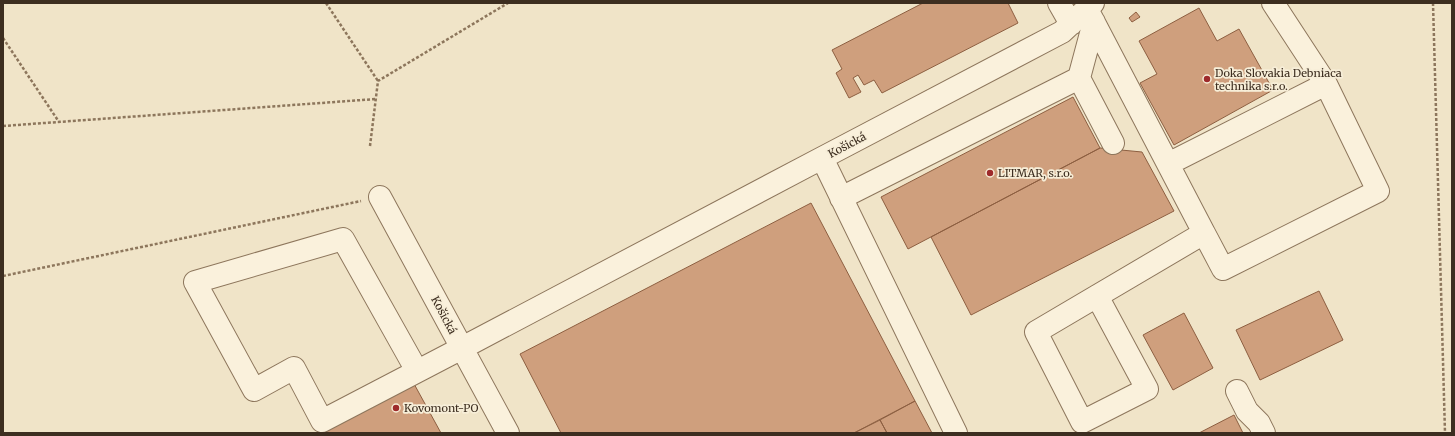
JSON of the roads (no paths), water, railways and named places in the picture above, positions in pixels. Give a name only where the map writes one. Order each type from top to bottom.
[{"type":"lane","points":[[1059,3],[1071,24]]},
{"type":"lane","points":[[1091,11],[1223,269],[1378,191],[1326,84],[1273,3]]},
{"type":"lane","points":[[1091,11],[1079,78],[1113,143]]},
{"type":"lane","name":"Košická","points":[[956,433],[822,158],[1062,32],[1071,24],[1091,11]]},
{"type":"lane","points":[[841,198],[1079,78]]},
{"type":"lane","points":[[1168,164],[1326,84]]},
{"type":"lane","points":[[417,371],[343,239],[195,282],[254,390],[294,368],[322,420],[462,348],[822,158]]},
{"type":"lane","name":"Košická","points":[[380,197],[508,433]]},
{"type":"lane","points":[[1097,296],[1148,389],[1082,422],[1036,332],[1097,296],[1204,233]]},
{"type":"lane","points":[[1237,391],[1247,411],[1259,423],[1264,433]]},
{"type":"place","name":"Doka Slovakia Debniaca technika s.r.o.","points":[[1207,79]]},
{"type":"place","name":"LITMAR, s.r.o.","points":[[990,173]]},
{"type":"place","name":"Kovomont-PO","points":[[396,408]]}]
